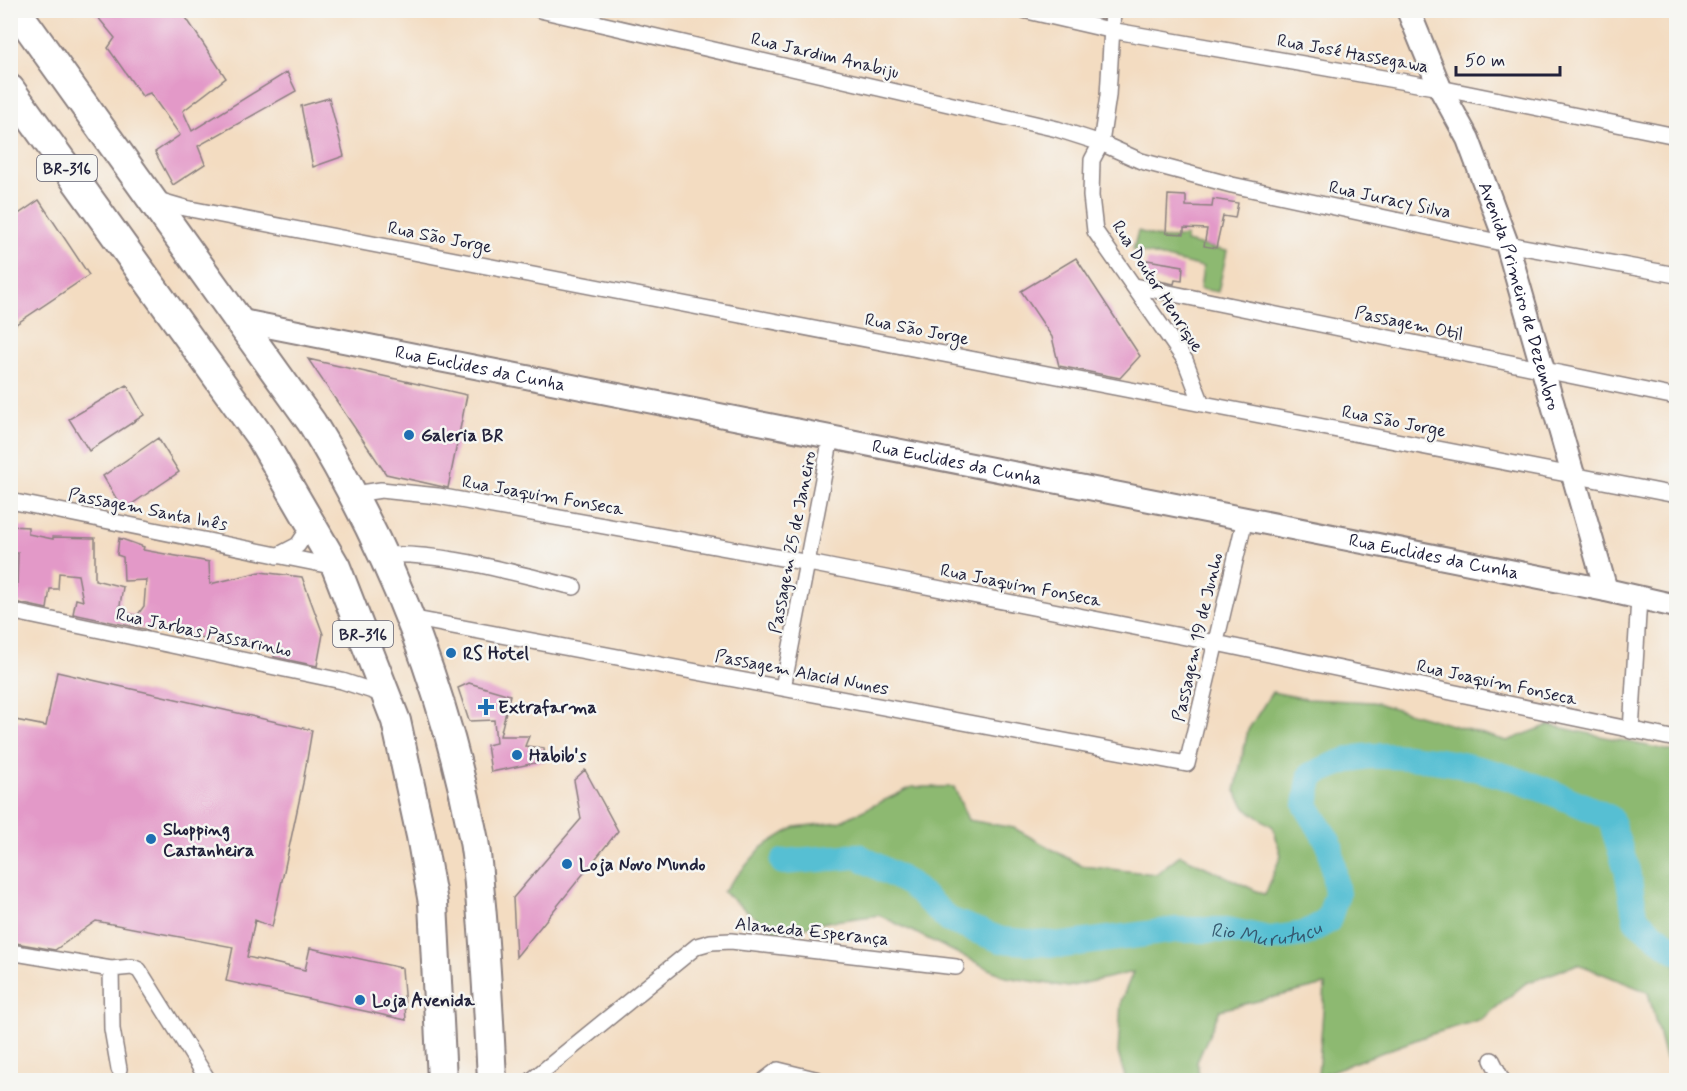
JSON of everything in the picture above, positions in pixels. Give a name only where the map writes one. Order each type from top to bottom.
[{"type":"highway","name":"BR-316","points":[[16,10],[312,423],[355,494],[383,555],[410,618],[446,718],[474,837],[486,950],[492,1080]]},
{"type":"highway","name":"BR-316","points":[[10,89],[261,438],[336,567],[388,696],[404,754],[433,903],[442,1080]]},
{"type":"street","name":"Rua Jardim Anabiju","points":[[540,10],[1057,129],[1101,143]]},
{"type":"street","name":"Rua José Hassegawa","points":[[1023,10],[1110,30],[1440,88],[1677,136]]},
{"type":"street","name":"Rua Doutor Henrique","points":[[1113,10],[1110,30],[1108,96],[1101,143],[1092,160],[1091,196],[1095,231],[1185,360],[1202,404]]},
{"type":"street","name":"Avenida Primeiro de Dezembro","points":[[1408,10],[1440,88],[1468,139],[1507,244],[1606,590]]},
{"type":"street","name":"Rua Juracy Silva","points":[[1101,143],[1141,161],[1171,171],[1507,244],[1677,275]]},
{"type":"street","name":"Rua São Jorge","points":[[151,198],[185,208],[1677,495]]},
{"type":"street","name":"Passagem Otil","points":[[1135,286],[1677,397]]},
{"type":"street","name":"Rua Euclides da Cunha","points":[[237,320],[1606,590],[1677,606]]},
{"type":"street","name":"Passagem 25 de Janeiro","points":[[783,688],[831,437]]},
{"type":"street","name":"Rua Joaquim Fonseca","points":[[355,494],[381,490],[427,494],[808,563],[1216,643],[1677,739]]},
{"type":"street","name":"Passagem Santa Inês","points":[[10,501],[336,567]]},
{"type":"street","name":"Passagem 19 de Junho","points":[[1187,764],[1245,519]]},
{"type":"street","points":[[277,556],[298,545],[311,525]]},
{"type":"street","points":[[383,555],[410,554],[445,559],[574,587]]},
{"type":"street","points":[[1631,731],[1639,598]]},
{"type":"street","name":"Rua Jarbas Passarinho","points":[[10,610],[342,681],[388,696]]},
{"type":"street","name":"Passagem Alacid Nunes","points":[[410,618],[1187,764]]},
{"type":"street","name":"Alameda Esperança","points":[[532,1080],[697,946],[711,942],[731,941],[956,967]]},
{"type":"street","points":[[10,952],[111,969],[132,967],[139,970],[208,1080]]},
{"type":"street","points":[[111,969],[112,1029],[119,1069]]},
{"type":"street","points":[[1492,1060],[1502,1080]]},
{"type":"street","points":[[765,1080],[782,1075],[819,1080]]},
{"type":"green space","points":[[1138,231],[1164,239],[1186,236],[1186,242],[1227,251],[1218,292],[1200,289],[1203,267],[1133,250]]},
{"type":"green space","points":[[1272,692],[1307,699],[1373,702],[1507,741],[1549,725],[1676,752],[1676,1071],[1665,1058],[1648,992],[1578,964],[1526,983],[1482,1019],[1429,1035],[1318,1076],[1325,985],[1220,1010],[1197,1062],[1200,1080],[1126,1080],[1118,1053],[1121,1001],[1133,972],[1068,987],[1006,977],[879,915],[827,922],[776,934],[723,892],[762,847],[795,827],[839,822],[912,787],[954,787],[968,820],[1014,828],[1082,866],[1156,874],[1180,855],[1265,895],[1281,855],[1273,827],[1246,809],[1235,791],[1248,730]]},
{"type":"building","points":[[92,10],[181,10],[226,78],[183,111],[192,131],[287,72],[296,91],[198,146],[205,164],[173,185],[155,152],[180,135],[150,93],[142,96],[108,48],[115,38]]},
{"type":"building","points":[[329,98],[344,156],[313,167],[301,106]]},
{"type":"building","points":[[1168,195],[1186,196],[1186,206],[1212,207],[1213,199],[1238,203],[1235,218],[1223,216],[1216,248],[1204,246],[1207,229],[1184,228],[1184,234],[1166,233]]},
{"type":"building","points":[[39,200],[89,275],[10,328],[10,220]]},
{"type":"building","points":[[1076,258],[1140,356],[1120,378],[1059,366],[1052,337],[1021,291]]},
{"type":"building","points":[[1147,260],[1183,266],[1182,281],[1175,280],[1174,284],[1144,278]]},
{"type":"building","name":"Galeria BR","points":[[308,359],[467,395],[448,488],[386,474]]},
{"type":"building","points":[[127,385],[144,415],[89,451],[69,419]]},
{"type":"building","points":[[158,438],[179,472],[123,510],[103,476]]},
{"type":"building","points":[[10,526],[28,527],[28,534],[53,539],[53,537],[95,538],[95,580],[123,587],[119,611],[137,616],[144,606],[146,580],[124,581],[123,557],[117,555],[119,538],[144,547],[143,550],[209,562],[210,584],[260,572],[302,577],[323,634],[317,666],[274,657],[275,649],[209,633],[208,640],[176,631],[149,627],[149,630],[73,614],[76,599],[83,601],[78,575],[59,573],[58,589],[50,589],[47,609],[10,601],[10,585],[17,587],[18,553],[10,553]]},
{"type":"building","name":"Shopping Castanheira","points":[[57,672],[312,730],[272,927],[255,920],[247,957],[305,970],[310,948],[402,968],[406,1020],[226,981],[233,947],[96,921],[55,950],[10,942],[10,719],[46,726]]},
{"type":"building","points":[[469,683],[510,695],[500,736],[529,736],[525,746],[544,748],[545,761],[491,772],[487,745],[496,743],[494,720],[469,721],[458,688]]},
{"type":"building","name":"Loja Novo Mundo","points":[[585,770],[618,831],[516,957],[513,898],[581,819],[574,780]]},
{"type":"waterway","name":"Rio Murutucu","points":[[783,862],[858,856],[910,884],[949,920],[1001,940],[1064,945],[1176,930],[1227,930],[1269,939],[1304,934],[1328,921],[1337,894],[1330,845],[1306,805],[1311,775],[1356,758],[1372,756],[1434,760],[1524,782],[1610,818],[1627,870],[1636,920],[1676,951]]},
{"type":"place","name":"Galeria BR","points":[[409,435]]},
{"type":"place","name":"RS Hotel","points":[[451,653]]},
{"type":"place","name":"Extrafarma","points":[[486,707]]},
{"type":"place","name":"Habib's","points":[[517,755]]},
{"type":"place","name":"Shopping Castanheira","points":[[151,839]]},
{"type":"place","name":"Loja Novo Mundo","points":[[567,864]]},
{"type":"place","name":"Loja Avenida","points":[[360,1000]]}]
